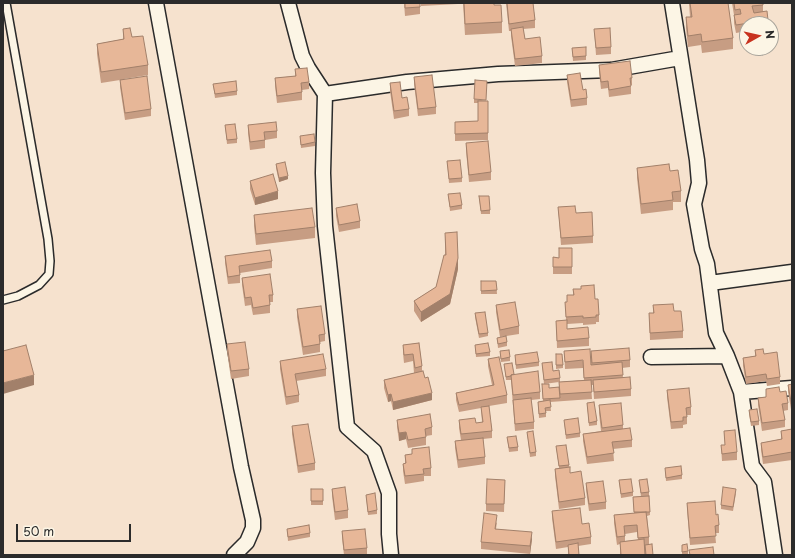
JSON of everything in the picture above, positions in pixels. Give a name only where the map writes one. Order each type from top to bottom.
[{"type":"street","points":[[156,3],[241,467],[253,520],[253,528],[250,538],[234,555]]},
{"type":"street","points":[[288,3],[302,56],[325,94],[323,173],[325,226],[347,427],[374,451],[389,493],[389,534],[391,555]]},
{"type":"street","points":[[672,3],[685,81],[699,183],[694,204],[702,249],[707,264],[716,333],[741,392],[752,466],[764,482],[775,555]]},
{"type":"street","points":[[325,94],[407,82],[491,74],[611,70],[680,58]]},
{"type":"street","points":[[710,283],[792,272]]},
{"type":"street","points":[[651,357],[727,356]]},
{"type":"street","points":[[741,392],[792,388]]},
{"type":"lane","points":[[3,300],[18,296],[39,285],[49,274],[50,261],[47,233],[6,3]]},
{"type":"building","points":[[405,3],[420,3],[420,7],[405,8]]},
{"type":"building","points":[[464,3],[494,3],[494,5],[501,5],[502,22],[465,24]]},
{"type":"building","points":[[507,3],[533,3],[535,20],[509,24]]},
{"type":"building","points":[[690,3],[728,3],[733,38],[702,42],[701,34],[688,36],[686,17],[692,17]]},
{"type":"building","points":[[734,3],[763,3],[763,5],[752,6],[754,13],[767,11],[768,16],[739,16],[739,25],[736,25],[734,15],[741,14],[740,9],[735,10]]},
{"type":"building","points":[[523,27],[525,39],[540,37],[542,56],[515,59],[511,29]]},
{"type":"building","points":[[130,28],[132,37],[143,36],[148,65],[101,72],[97,44],[124,39],[123,29]]},
{"type":"building","points":[[610,28],[611,47],[596,48],[594,29]]},
{"type":"building","points":[[586,47],[586,56],[573,57],[572,48]]},
{"type":"building","points":[[630,61],[632,78],[630,78],[631,86],[609,90],[608,81],[601,82],[599,65]]},
{"type":"building","points":[[307,68],[309,82],[301,83],[302,92],[277,96],[275,78],[296,76],[295,69]]},
{"type":"building","points":[[580,73],[583,90],[586,89],[587,98],[571,100],[567,75]]},
{"type":"building","points":[[432,75],[436,107],[418,109],[414,77]]},
{"type":"building","points":[[147,76],[151,109],[125,113],[120,80]]},
{"type":"building","points":[[475,80],[487,81],[486,100],[474,99]]},
{"type":"building","points":[[236,81],[237,91],[215,94],[213,84]]},
{"type":"building","points":[[400,82],[402,98],[407,97],[409,109],[394,111],[390,83]]},
{"type":"building","points":[[478,101],[488,101],[488,133],[455,134],[455,122],[478,121]]},
{"type":"building","points":[[276,122],[277,131],[264,132],[265,140],[250,142],[248,125]]},
{"type":"building","points":[[235,124],[237,139],[227,140],[225,125]]},
{"type":"building","points":[[314,134],[315,142],[301,145],[300,136]]},
{"type":"building","points":[[488,141],[491,172],[469,175],[466,143]]},
{"type":"building","points":[[460,160],[462,178],[449,179],[447,161]]},
{"type":"building","points":[[285,162],[288,176],[279,178],[276,164]]},
{"type":"building","points":[[669,164],[670,171],[678,170],[681,191],[672,192],[673,200],[641,204],[637,168]]},
{"type":"building","points":[[273,174],[278,191],[255,198],[250,181]]},
{"type":"building","points":[[460,193],[462,205],[450,207],[448,194]]},
{"type":"building","points":[[479,196],[489,196],[490,210],[481,211]]},
{"type":"building","points":[[357,204],[360,221],[339,225],[336,208]]},
{"type":"building","points":[[575,206],[576,213],[592,212],[593,236],[561,238],[558,207]]},
{"type":"building","points":[[312,208],[315,227],[256,234],[254,215]]},
{"type":"building","points":[[457,232],[458,258],[450,294],[421,312],[414,301],[436,287],[444,255],[446,255],[445,233]]},
{"type":"building","points":[[559,248],[572,248],[572,267],[553,267],[553,257],[559,258]]},
{"type":"building","points":[[270,250],[272,261],[239,266],[240,275],[228,277],[225,256]]},
{"type":"building","points":[[270,274],[273,295],[269,295],[270,305],[253,308],[251,297],[245,298],[242,278]]},
{"type":"building","points":[[481,281],[496,281],[497,290],[481,291]]},
{"type":"building","points":[[594,285],[595,299],[598,299],[599,315],[596,315],[596,317],[583,318],[583,316],[566,317],[565,302],[567,302],[567,295],[574,295],[573,289],[581,289],[581,286]]},
{"type":"building","points":[[515,302],[519,326],[500,330],[496,305]]},
{"type":"building","points":[[673,304],[674,311],[681,311],[683,331],[650,333],[649,313],[654,313],[653,305]]},
{"type":"building","points":[[321,306],[325,334],[319,335],[320,344],[303,347],[297,309]]},
{"type":"building","points":[[485,312],[488,333],[479,334],[475,313]]},
{"type":"building","points":[[567,320],[567,329],[588,327],[589,338],[557,341],[556,321]]},
{"type":"building","points":[[506,336],[507,342],[498,344],[497,338]]},
{"type":"building","points":[[245,342],[249,369],[231,371],[227,344]]},
{"type":"building","points":[[419,343],[422,366],[415,368],[413,354],[404,355],[403,345]]},
{"type":"building","points":[[488,343],[490,352],[476,354],[475,345]]},
{"type":"building","points":[[26,345],[34,375],[3,383],[3,351]]},
{"type":"building","points":[[629,348],[630,360],[592,363],[591,351]]},
{"type":"building","points":[[590,349],[591,365],[622,362],[623,375],[584,378],[583,360],[565,362],[564,351]]},
{"type":"building","points":[[763,349],[764,354],[777,352],[780,377],[767,379],[766,374],[746,377],[743,358],[756,356],[755,350]]},
{"type":"building","points":[[509,350],[510,357],[501,359],[500,351]]},
{"type":"building","points":[[537,352],[539,362],[516,365],[515,355]]},
{"type":"building","points":[[323,354],[326,369],[295,374],[299,395],[286,397],[280,361]]},
{"type":"building","points":[[556,354],[562,354],[563,365],[556,365]]},
{"type":"building","points":[[499,357],[507,395],[459,405],[456,393],[494,385],[488,359]]},
{"type":"building","points":[[552,362],[553,371],[559,370],[560,378],[544,380],[542,363]]},
{"type":"building","points":[[512,363],[514,374],[506,377],[504,364]]},
{"type":"building","points":[[423,371],[425,378],[428,377],[432,393],[393,402],[391,394],[388,395],[384,380]]},
{"type":"building","points":[[538,371],[540,392],[513,395],[511,375]]},
{"type":"building","points":[[630,377],[631,389],[594,392],[593,380]]},
{"type":"building","points":[[591,380],[592,392],[560,394],[559,382]]},
{"type":"building","points":[[542,384],[549,384],[549,388],[559,387],[560,398],[543,399]]},
{"type":"building","points":[[792,384],[792,407],[788,385]]},
{"type":"building","points":[[779,387],[780,392],[786,391],[788,403],[782,404],[785,420],[762,423],[758,398],[766,397],[766,389]]},
{"type":"building","points":[[689,388],[691,407],[686,408],[687,417],[683,417],[683,421],[671,422],[667,390]]},
{"type":"building","points":[[531,398],[534,422],[515,424],[513,400]]},
{"type":"building","points":[[550,400],[551,407],[545,408],[546,413],[539,414],[538,402]]},
{"type":"building","points":[[594,402],[597,421],[589,423],[587,403]]},
{"type":"building","points":[[621,403],[623,425],[602,428],[599,405]]},
{"type":"building","points":[[489,406],[492,431],[461,434],[459,420],[475,418],[476,423],[483,422],[481,407]]},
{"type":"building","points":[[757,409],[759,421],[751,422],[749,410]]},
{"type":"building","points":[[430,414],[432,427],[425,429],[426,437],[408,440],[406,432],[399,433],[397,420]]},
{"type":"building","points":[[578,418],[580,433],[566,435],[564,420]]},
{"type":"building","points":[[308,424],[315,463],[298,466],[292,426]]},
{"type":"building","points":[[630,428],[632,440],[612,442],[614,453],[587,457],[583,434]]},
{"type":"building","points":[[792,429],[792,452],[763,457],[761,443],[782,439],[781,431]]},
{"type":"building","points":[[735,430],[737,452],[722,454],[721,445],[725,445],[724,431]]},
{"type":"building","points":[[533,431],[536,452],[530,453],[527,432]]},
{"type":"building","points":[[516,436],[518,447],[509,448],[507,437]]},
{"type":"building","points":[[483,438],[485,457],[458,460],[455,441]]},
{"type":"building","points":[[566,445],[569,465],[559,466],[556,446]]},
{"type":"building","points":[[429,447],[431,468],[423,469],[424,474],[405,476],[403,464],[406,463],[405,455],[412,454],[412,449]]},
{"type":"building","points":[[681,466],[682,475],[666,478],[665,468]]},
{"type":"building","points":[[570,467],[570,473],[581,471],[585,498],[559,502],[555,469]]},
{"type":"building","points":[[487,479],[505,480],[504,504],[486,504]]},
{"type":"building","points":[[631,479],[633,492],[621,494],[619,480]]},
{"type":"building","points":[[647,479],[649,492],[641,493],[639,480]]},
{"type":"building","points":[[603,481],[606,502],[589,504],[586,483]]},
{"type":"building","points":[[345,487],[348,510],[335,512],[332,489]]},
{"type":"building","points":[[723,487],[736,489],[733,507],[721,505]]},
{"type":"building","points":[[311,489],[323,489],[323,501],[311,501]]},
{"type":"building","points":[[375,493],[377,510],[368,512],[366,495]]},
{"type":"building","points":[[649,496],[650,512],[634,512],[633,497]]},
{"type":"building","points":[[715,501],[716,515],[718,514],[719,525],[715,526],[716,536],[690,538],[687,503]]},
{"type":"building","points":[[580,508],[582,524],[589,523],[591,537],[556,542],[552,511]]},
{"type":"building","points":[[646,512],[649,537],[638,538],[637,525],[624,526],[625,536],[617,537],[614,515]]},
{"type":"building","points":[[484,513],[497,515],[495,529],[532,532],[530,546],[481,542]]},
{"type":"building","points":[[309,525],[310,533],[288,537],[287,529]]},
{"type":"building","points":[[365,529],[367,548],[344,550],[342,531]]},
{"type":"building","points":[[644,539],[645,555],[621,555],[620,542]]},
{"type":"building","points":[[578,543],[579,555],[569,555],[568,545]]},
{"type":"building","points":[[652,544],[653,555],[646,555],[645,545]]},
{"type":"building","points":[[687,544],[688,551],[682,552],[682,545]]},
{"type":"building","points":[[713,547],[714,555],[690,555],[689,550]]}]
